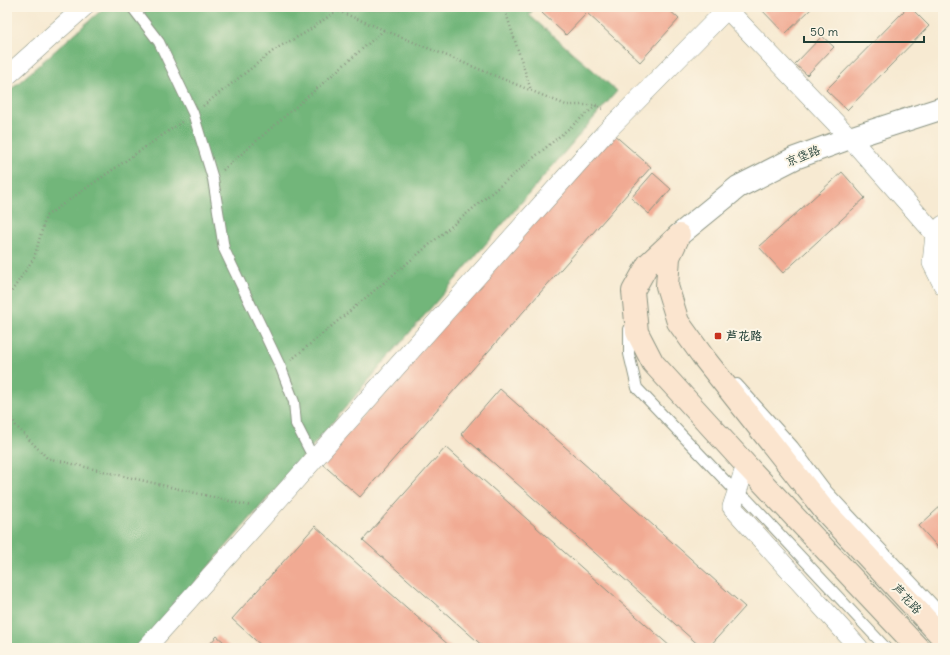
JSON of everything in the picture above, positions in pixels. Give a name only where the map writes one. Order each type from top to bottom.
[{"type":"main road","points":[[679,235],[648,264],[633,291],[637,332],[653,362],[746,465],[918,648]]},
{"type":"main road","name":"芦花路","points":[[679,235],[669,257],[666,286],[678,322],[704,358],[824,510],[943,638]]},
{"type":"street","points":[[7,76],[84,7]]},
{"type":"street","points":[[146,648],[604,133],[727,9],[939,230],[932,263],[943,285]]},
{"type":"street","name":"京垡路","points":[[679,235],[738,187],[795,158],[850,138],[943,108]]},
{"type":"street","points":[[746,465],[732,507],[859,648]]},
{"type":"lane","points":[[132,7],[159,42],[193,113],[213,179],[224,248],[281,368],[294,402],[296,424],[314,459]]},
{"type":"lane","points":[[633,291],[629,324],[629,354],[637,388],[737,492],[747,499],[886,648]]},
{"type":"lane","points":[[678,322],[706,348],[793,446],[827,491],[943,616]]},
{"type":"path","points":[[332,7],[338,11],[566,105],[597,105],[617,120]]},
{"type":"path","points":[[7,298],[34,258],[46,216],[193,113],[277,48],[305,33],[342,7]]},
{"type":"path","points":[[504,7],[531,91]]},
{"type":"path","points":[[213,179],[384,30]]},
{"type":"path","points":[[281,368],[597,105]]},
{"type":"path","points":[[7,407],[16,426],[47,458],[268,510]]},
{"type":"green space","points":[[105,7],[535,7],[529,15],[617,91],[139,648],[7,648],[7,93]]},
{"type":"building","points":[[547,7],[666,7],[679,19],[640,62],[587,13],[566,35],[542,13]]},
{"type":"building","points":[[759,7],[813,7],[785,34]]},
{"type":"building","points":[[908,7],[910,7],[929,26],[847,110],[826,90]]},
{"type":"building","points":[[822,36],[834,47],[807,75],[795,64]]},
{"type":"building","points":[[612,133],[651,167],[360,497],[321,463]]},
{"type":"building","points":[[842,172],[865,198],[783,273],[759,247]]},
{"type":"building","points":[[653,173],[671,189],[649,214],[631,198]]},
{"type":"building","points":[[500,389],[745,607],[708,648],[702,648],[461,434]]},
{"type":"building","points":[[446,447],[672,648],[485,648],[363,540]]},
{"type":"building","points":[[943,504],[943,553],[919,526]]},
{"type":"building","points":[[315,526],[452,648],[264,648],[232,619]]},
{"type":"building","points":[[217,636],[231,648],[206,648]]},
{"type":"place","name":"芦花路","points":[[718,336]]}]
